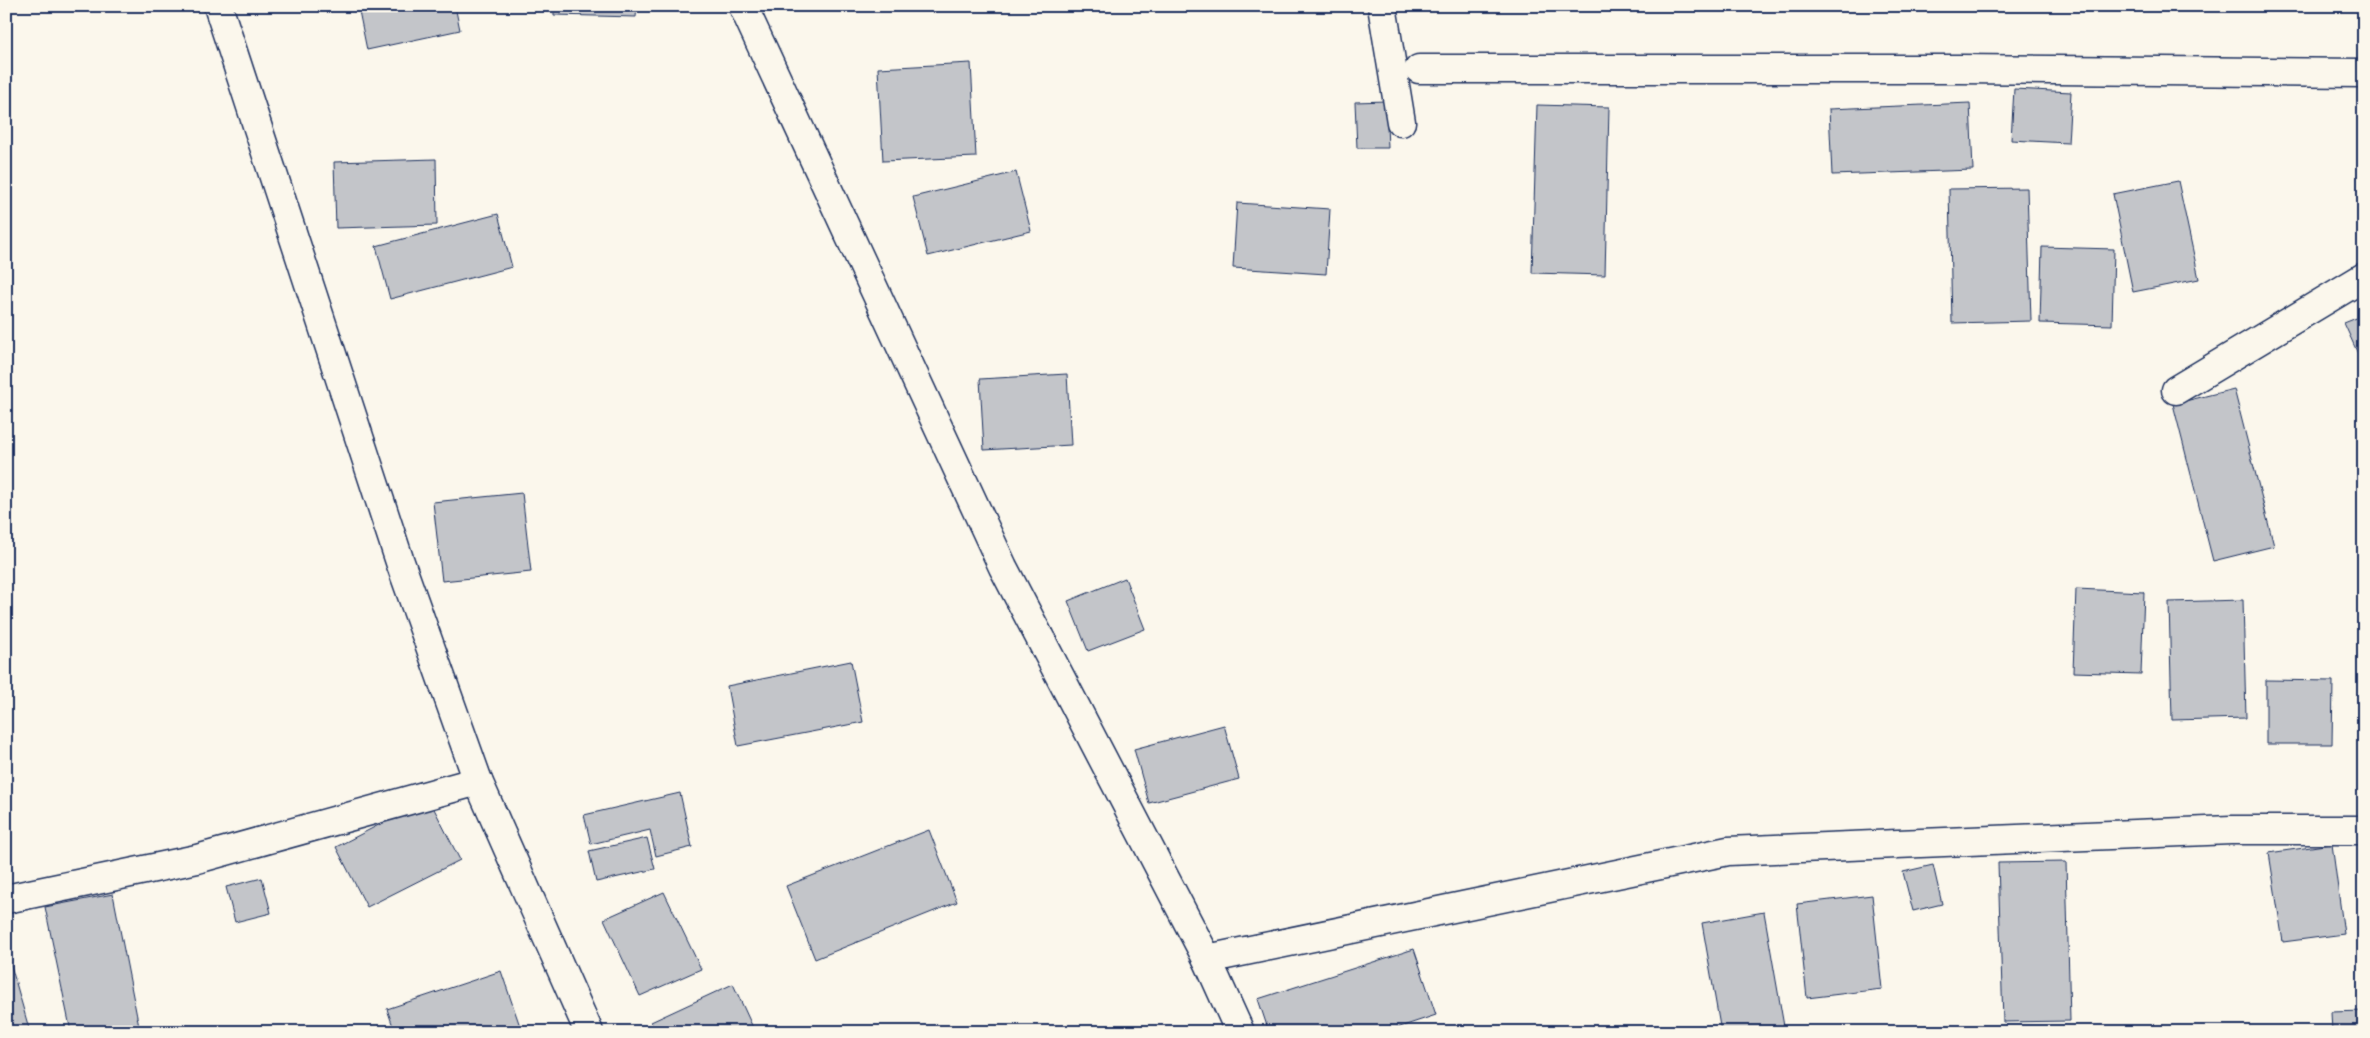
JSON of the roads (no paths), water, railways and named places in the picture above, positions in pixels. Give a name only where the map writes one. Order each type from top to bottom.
[{"type":"street","points":[[218,6],[400,562],[478,781],[589,1032]]},
{"type":"street","points":[[743,6],[1003,567],[1207,959],[1233,1029]]},
{"type":"street","points":[[1382,6],[1401,122]]},
{"type":"street","points":[[1418,70],[1959,69],[2364,73]]},
{"type":"street","points":[[2176,390],[2364,277]]},
{"type":"street","points":[[6,899],[197,859],[478,781]]},
{"type":"street","points":[[1207,959],[1728,851],[2231,830],[2364,830]]}]
